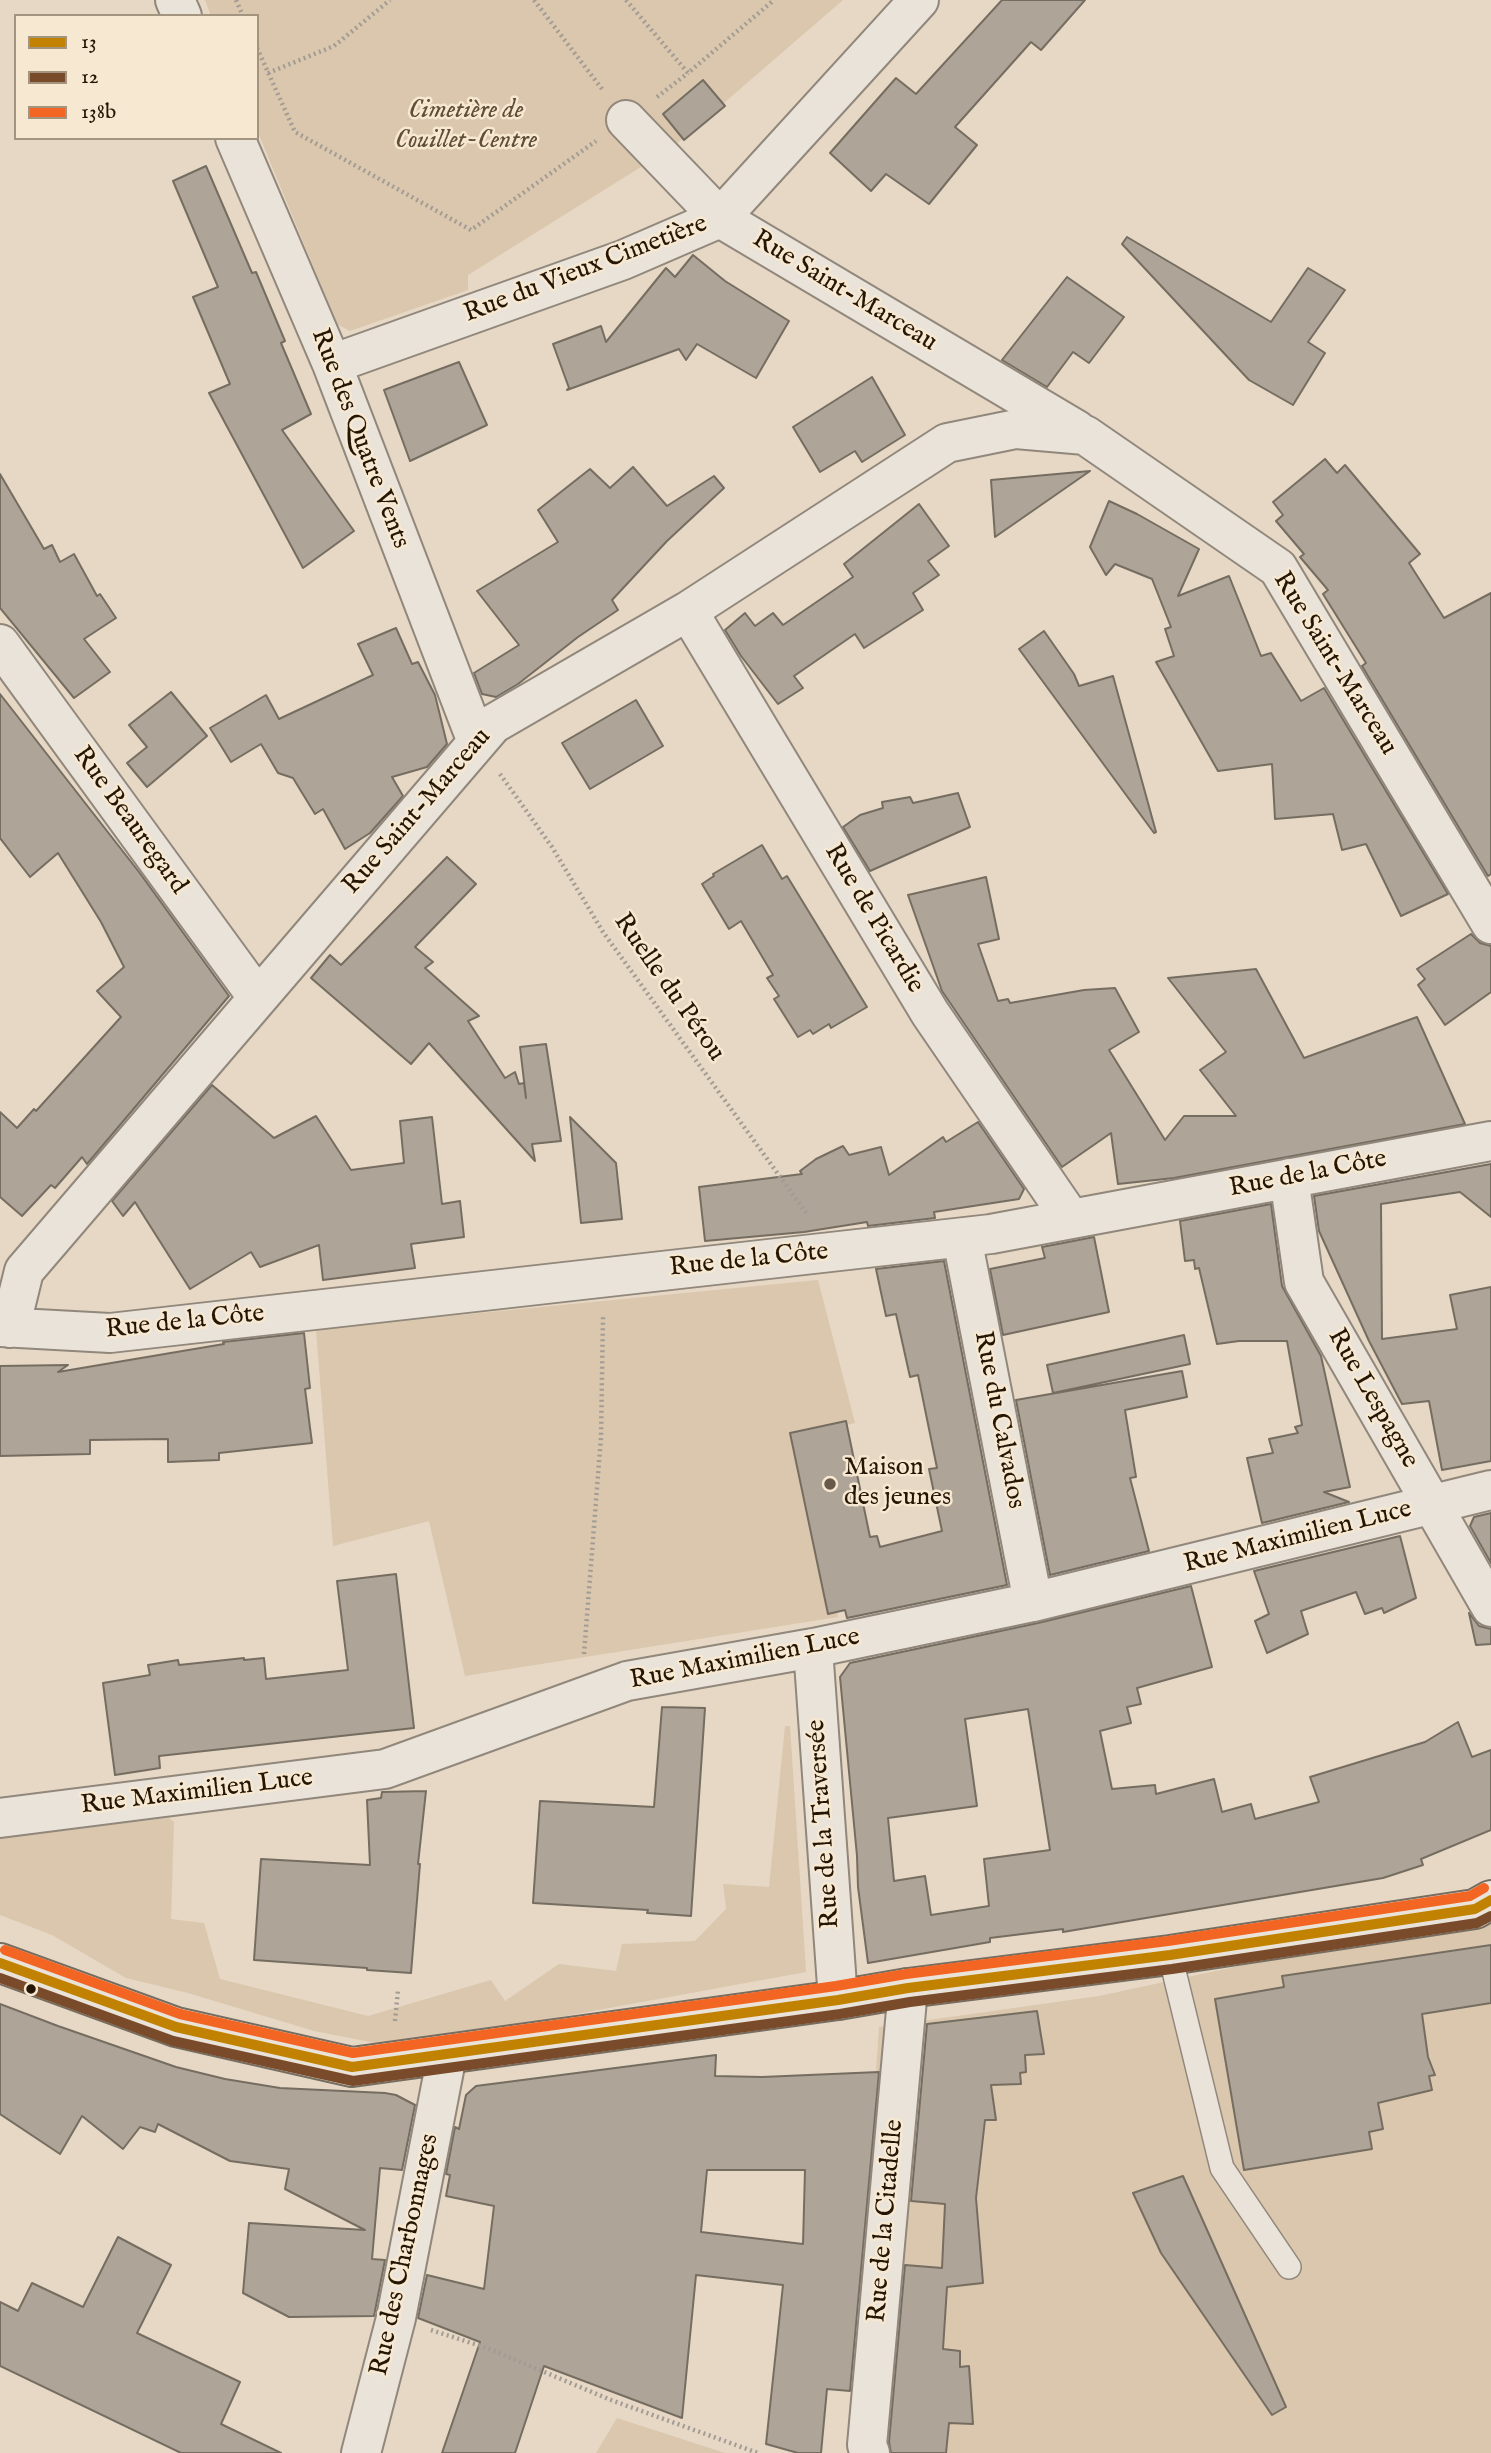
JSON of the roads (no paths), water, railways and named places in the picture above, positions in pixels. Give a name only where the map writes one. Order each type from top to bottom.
[{"type":"street","name":"Rue du Vieux Cimetière","points":[[332,364],[623,260],[720,218],[919,0]]},
{"type":"street","name":"Rue Saint-Marceau","points":[[626,120],[720,218],[1085,435],[1278,568],[1491,924]]},
{"type":"street","name":"Rue des Quatre Vents","points":[[236,140],[332,364],[477,742]]},
{"type":"street","name":"Rue Saint-Marceau","points":[[5,1327],[24,1270],[493,724],[688,611],[947,443],[1016,429],[1085,435]]},
{"type":"street","name":"Rue de Picardie","points":[[688,611],[930,1013],[1071,1219]]},
{"type":"street","name":"Rue Beauregard","points":[[0,644],[258,998]]},
{"type":"street","name":"Rue de la Côte","points":[[5,1327],[110,1333],[962,1238],[1491,1141]]},
{"type":"street","name":"Rue Lespagne","points":[[1289,1178],[1304,1282],[1491,1607]]},
{"type":"street","name":"Rue du Calvados","points":[[962,1238],[1033,1602]]},
{"type":"street","name":"Rue Maximilien Luce","points":[[0,1818],[385,1769],[626,1681],[813,1648],[1033,1602],[1491,1490]]},
{"type":"street","name":"Rue de la Traversée","points":[[813,1648],[838,2000]]},
{"type":"street","points":[[0,1963],[176,2027],[352,2067],[1170,1955],[1475,1909],[1491,1900]]},
{"type":"street","name":"Rue de la Citadelle","points":[[870,2453],[867,2445],[908,1989]]},
{"type":"street","name":"Rue des Charbonnages","points":[[361,2453],[396,2318],[447,2055]]},
{"type":"lane","points":[[1170,1955],[1222,2168],[1289,2267]]},
{"type":"place","name":"Maison des jeunes","points":[[830,1484]]},
{"type":"park label","name":"Cimetière de Couillet-Centre","points":[[466,127]]}]
